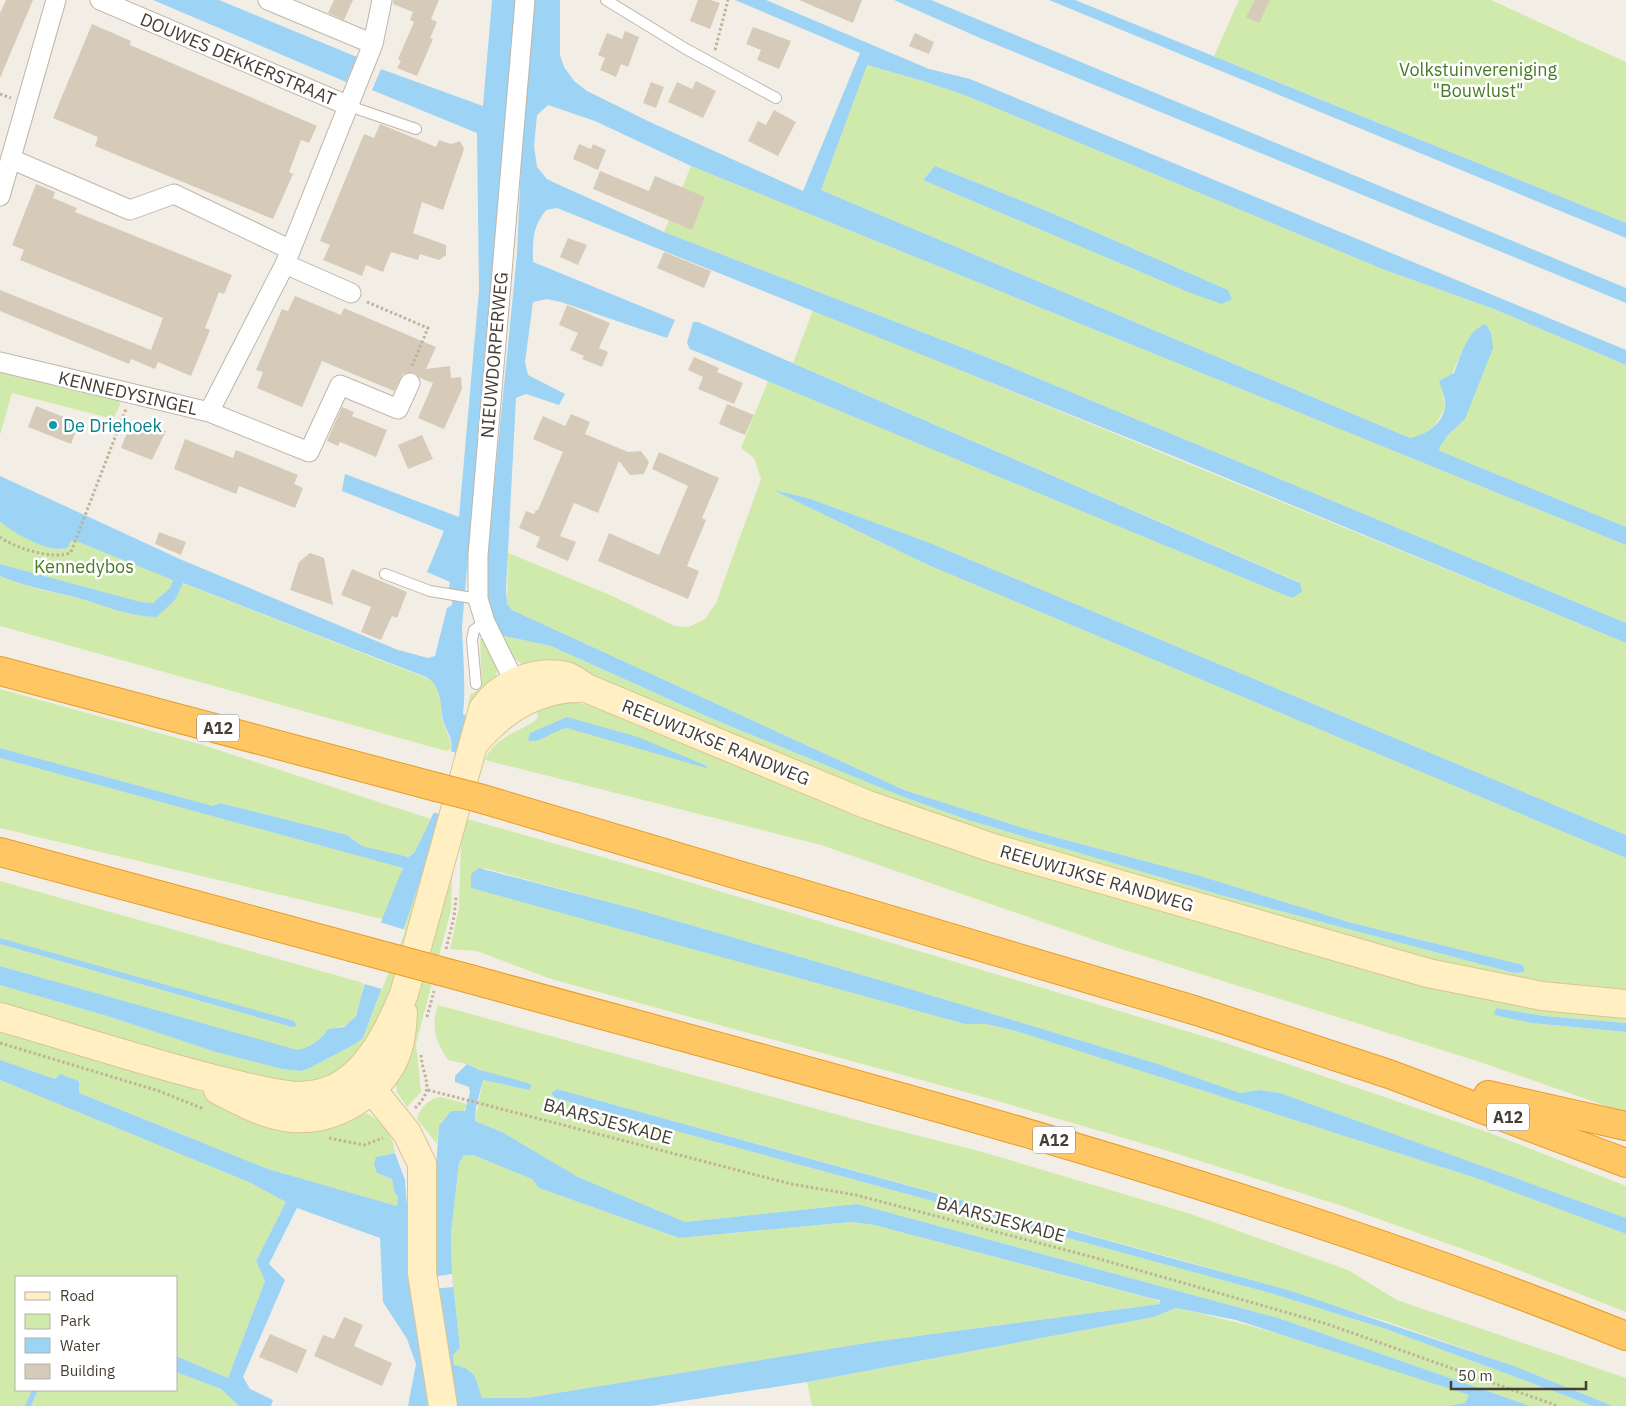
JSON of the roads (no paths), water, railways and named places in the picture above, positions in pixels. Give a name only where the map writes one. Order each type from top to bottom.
[{"type":"highway","name":"A12","points":[[0,671],[479,798],[1142,994],[1389,1074],[1626,1163]]},
{"type":"highway","name":"A12","points":[[0,852],[898,1096],[1135,1164],[1405,1252],[1626,1336]]},
{"type":"highway","name":"A12","points":[[1389,1074],[1626,1126]]},
{"type":"main road","name":"REEUWIJKSE RANDWEG","points":[[0,1017],[176,1070],[298,1096],[314,1095],[365,1080],[383,1036],[404,994],[472,746],[520,692],[586,688],[868,805],[1001,850],[1428,973],[1542,996],[1626,1004]]},
{"type":"main road","points":[[365,1080],[407,1133],[422,1164],[422,1273],[443,1406]]},
{"type":"street","points":[[0,196],[6,168],[56,0]]},
{"type":"street","name":"DOUWES DEKKERSTRAAT","points":[[100,0],[349,106]]},
{"type":"street","points":[[268,0],[373,44]]},
{"type":"street","points":[[209,412],[287,257],[373,44],[382,0]]},
{"type":"street","name":"NIEUWDORPERWEG","points":[[520,692],[475,598],[525,0]]},
{"type":"street","points":[[6,168],[130,210],[174,194],[351,293]]},
{"type":"street","name":"KENNEDYSINGEL","points":[[0,362],[209,412],[309,452],[340,385],[398,409],[410,383]]},
{"type":"lane","points":[[606,0],[711,63],[776,98]]},
{"type":"lane","points":[[349,106],[416,129]]},
{"type":"lane","points":[[385,574],[430,591],[475,598]]},
{"type":"lane","points":[[476,684],[472,640],[474,630],[485,622]]},
{"type":"water","points":[[153,0],[219,0],[357,57],[346,82]]},
{"type":"water","points":[[492,0],[516,0],[462,627],[463,714],[467,716],[441,820],[363,1038],[308,1069],[300,1071],[282,1069],[216,1052],[107,1016],[0,985],[0,966],[297,1050],[315,1042],[328,1029],[344,1027],[356,1016],[382,919],[403,868],[0,758],[0,748],[213,806],[220,803],[347,835],[362,846],[408,857],[414,853],[440,798],[449,768],[451,741],[442,715],[439,694],[434,684],[426,677],[183,583],[175,600],[157,617],[126,613],[0,576],[0,564],[141,602],[153,603],[170,588],[173,580],[76,541],[71,541],[68,547],[61,549],[53,548],[32,542],[13,531],[0,521],[0,476],[182,560],[398,650],[428,658],[435,656],[447,608],[452,605],[453,593],[448,591],[450,582],[427,572],[444,531],[342,491],[345,474],[459,517],[479,290],[477,133],[372,90],[381,69],[483,106]]},
{"type":"water","points":[[534,0],[560,0],[560,55],[564,67],[574,81],[587,91],[650,122],[803,191],[860,53],[735,0],[766,0],[929,69],[970,79],[1626,350],[1626,365],[1494,309],[1385,270],[967,96],[867,65],[821,190],[1410,438],[1426,432],[1440,419],[1445,405],[1444,394],[1439,381],[1454,373],[1469,338],[1479,327],[1486,324],[1491,333],[1493,348],[1465,419],[1448,435],[1439,448],[1440,451],[1626,527],[1626,545],[691,166],[595,121],[548,105],[537,115],[534,146],[537,167],[547,179],[555,183],[664,232],[989,358],[1626,623],[1626,643],[1166,453],[557,208],[546,210],[538,223],[533,241],[533,262],[675,320],[667,338],[561,302],[547,299],[533,302],[525,362],[528,375],[565,394],[559,405],[526,394],[516,398],[506,589],[507,604],[512,610],[904,790],[1036,832],[1197,875],[1352,923],[1523,965],[1525,972],[1514,973],[1224,896],[965,819],[901,796],[713,719],[551,646],[500,635],[489,609],[486,568],[517,254],[523,118]]},
{"type":"water","points":[[894,0],[931,0],[1626,288],[1626,303],[980,38]]},
{"type":"water","points":[[1049,0],[1075,0],[1626,223],[1626,238]]},
{"type":"water","points":[[935,166],[1047,211],[1228,290],[1232,299],[1222,304],[1188,292],[923,180]]},
{"type":"water","points":[[693,322],[698,322],[1300,583],[1302,592],[1292,598],[690,349],[687,343]]},
{"type":"water","points":[[773,490],[808,498],[930,543],[1626,835],[1626,858],[926,564]]},
{"type":"water","points":[[567,717],[638,737],[707,766],[706,768],[567,728],[542,739],[528,740],[530,733]]},
{"type":"water","points":[[479,868],[639,910],[910,989],[1155,1063],[1240,1093],[1259,1090],[1280,1093],[1626,1218],[1626,1234],[1476,1178],[1019,1032],[986,1024],[965,1024],[471,888],[471,874]]},
{"type":"water","points":[[0,938],[294,1021],[297,1026],[292,1027],[0,944]]},
{"type":"water","points":[[1496,1008],[1544,1016],[1626,1023],[1626,1032],[1531,1023],[1494,1015]]},
{"type":"water","points":[[0,1060],[55,1079],[60,1074],[79,1081],[79,1093],[268,1169],[397,1206],[398,1197],[394,1191],[392,1179],[377,1173],[374,1164],[376,1157],[395,1153],[405,1180],[407,1206],[411,1207],[433,1406],[408,1406],[416,1364],[407,1339],[383,1302],[380,1238],[297,1208],[269,1264],[285,1280],[243,1377],[250,1389],[273,1400],[271,1406],[239,1406],[221,1389],[178,1373],[178,1357],[228,1378],[265,1281],[256,1261],[286,1202],[251,1183],[0,1080]]},
{"type":"water","points":[[467,1064],[480,1070],[528,1083],[532,1086],[529,1090],[483,1080],[476,1107],[475,1121],[504,1133],[578,1177],[685,1222],[857,1204],[1278,1318],[1530,1406],[1446,1406],[1465,1403],[1469,1395],[1236,1320],[1176,1308],[1154,1317],[807,1382],[651,1406],[452,1406],[431,1235],[439,1126],[451,1111],[465,1111],[470,1093],[469,1087],[455,1082],[455,1076]],"holes":[[[464,1155],[473,1155],[532,1179],[539,1188],[679,1238],[851,1222],[874,1225],[1160,1300],[1160,1304],[872,1342],[526,1398],[482,1398],[474,1376],[467,1369],[454,1365],[453,1355],[460,1348],[452,1274],[451,1234],[459,1163]]]},
{"type":"water","points":[[557,1089],[1291,1291],[1514,1366],[1613,1406],[1593,1406],[1386,1329],[1270,1293],[555,1098],[551,1093]]},
{"type":"water","points":[[32,1391],[38,1391],[31,1406],[25,1406]]},
{"type":"place","name":"De Driehoek","points":[[53,425]]},
{"type":"park label","name":"Volkstuinvereniging \"Bouwlust\"","points":[[1478,79]]},
{"type":"park label","name":"Kennedybos","points":[[84,566]]}]
